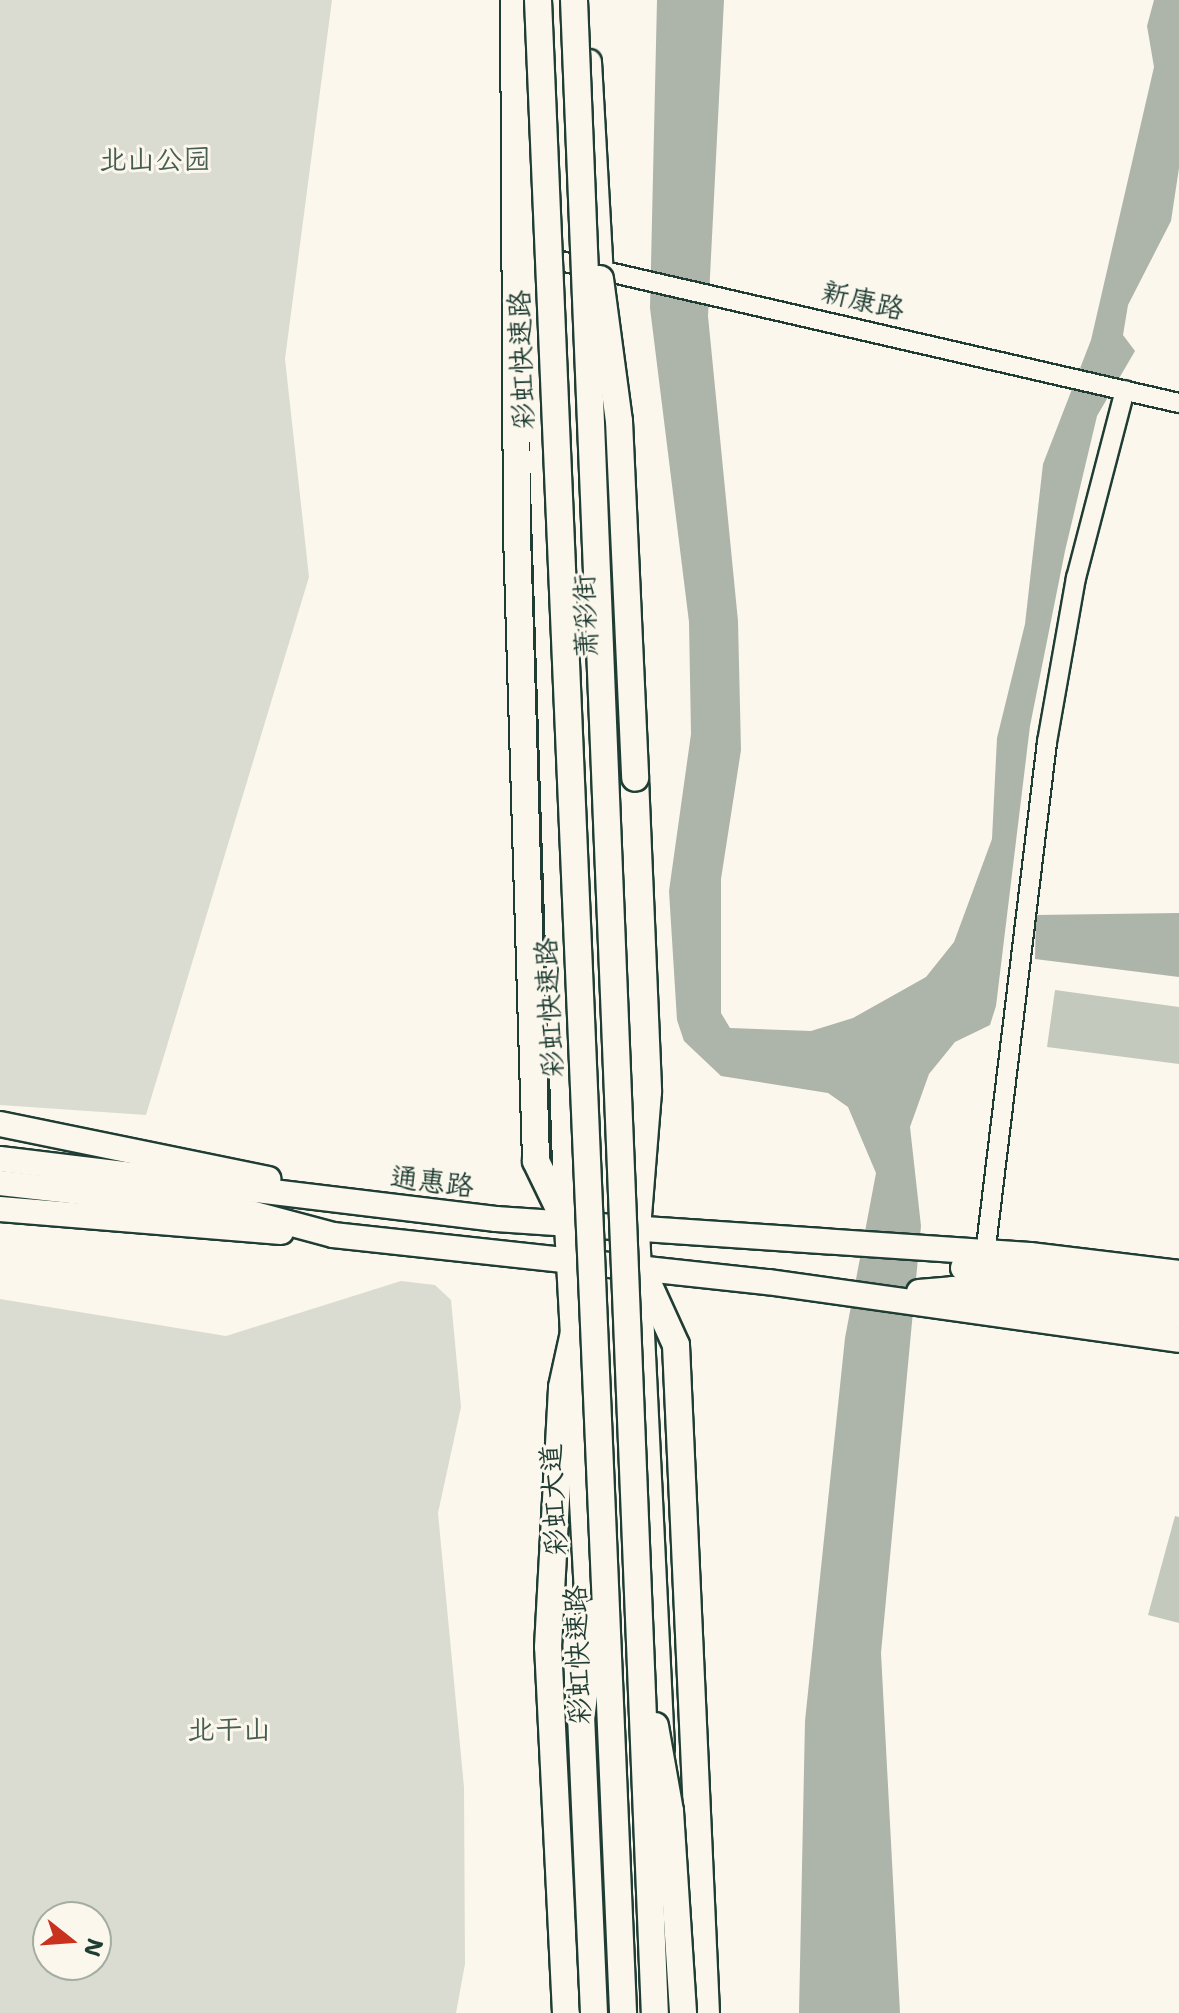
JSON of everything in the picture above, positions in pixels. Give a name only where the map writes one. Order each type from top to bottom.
[{"type":"highway","points":[[514,0],[522,762],[536,1161],[567,1225]]},
{"type":"highway","name":"彩虹快速路","points":[[537,0],[623,2013]]},
{"type":"highway","points":[[574,0],[636,1622],[655,2013]]},
{"type":"highway","points":[[579,126],[619,421],[648,1092],[637,1229]]},
{"type":"highway","points":[[642,1270],[676,1345],[694,1678],[706,2013]]},
{"type":"highway","points":[[566,2013],[548,1647],[559,1525],[562,1387],[575,1328]]},
{"type":"highway","points":[[594,2013],[581,1720],[604,1538]]},
{"type":"highway","points":[[636,1622],[670,1811],[683,2013]]},
{"type":"main road","name":"萧彩街","points":[[537,0],[533,255],[567,1225]]},
{"type":"main road","name":"萧彩街","points":[[587,0],[637,1229]]},
{"type":"main road","points":[[0,1124],[328,1195]]},
{"type":"main road","name":"通惠路","points":[[0,1159],[567,1225],[884,1250]]},
{"type":"main road","points":[[0,1183],[240,1210],[333,1235]]},
{"type":"main road","points":[[0,1209],[333,1235],[848,1292],[1179,1340]]},
{"type":"main road","name":"彩虹大道","points":[[567,1225],[572,1263],[606,2013]]},
{"type":"main road","points":[[637,1229],[642,1270],[674,2013]]},
{"type":"main road","points":[[884,1250],[985,1255],[1179,1273]]},
{"type":"main road","points":[[884,1250],[946,1266],[1179,1294]]},
{"type":"main road","points":[[881,1296],[952,1289],[1179,1316]]},
{"type":"street","name":"新康路","points":[[533,255],[625,272],[1179,403]]},
{"type":"street","points":[[985,1255],[1047,742],[1076,578],[1125,390]]},
{"type":"green space","name":"北山公园","points":[[0,0],[332,0],[285,359],[309,577],[146,1115],[0,1105]]},
{"type":"green space","name":"北干山","points":[[401,1281],[435,1285],[451,1300],[461,1407],[438,1513],[464,1787],[465,1964],[456,2013],[0,2013],[0,1299],[226,1336]]},
{"type":"shaded area","points":[[657,0],[724,0],[708,316],[738,621],[741,750],[721,879],[721,1013],[730,1028],[811,1031],[853,1018],[926,977],[954,942],[992,839],[997,738],[1025,624],[1043,464],[1091,340],[1154,67],[1147,26],[1154,0],[1179,0],[1179,168],[1171,221],[1128,305],[1123,335],[1135,351],[1097,416],[1065,551],[1030,726],[996,1006],[990,1025],[955,1042],[929,1074],[910,1127],[921,1226],[881,1653],[900,2013],[799,2013],[805,1721],[845,1338],[876,1173],[848,1107],[828,1093],[721,1076],[684,1041],[677,1020],[669,891],[691,734],[689,622],[650,308]]},
{"type":"shaded area","points":[[1179,913],[1179,977],[1035,959],[1036,915]]},
{"type":"building","points":[[1055,990],[1179,1007],[1179,1064],[1047,1047]]},
{"type":"building","points":[[1175,1516],[1179,1517],[1179,1623],[1148,1615]]}]
